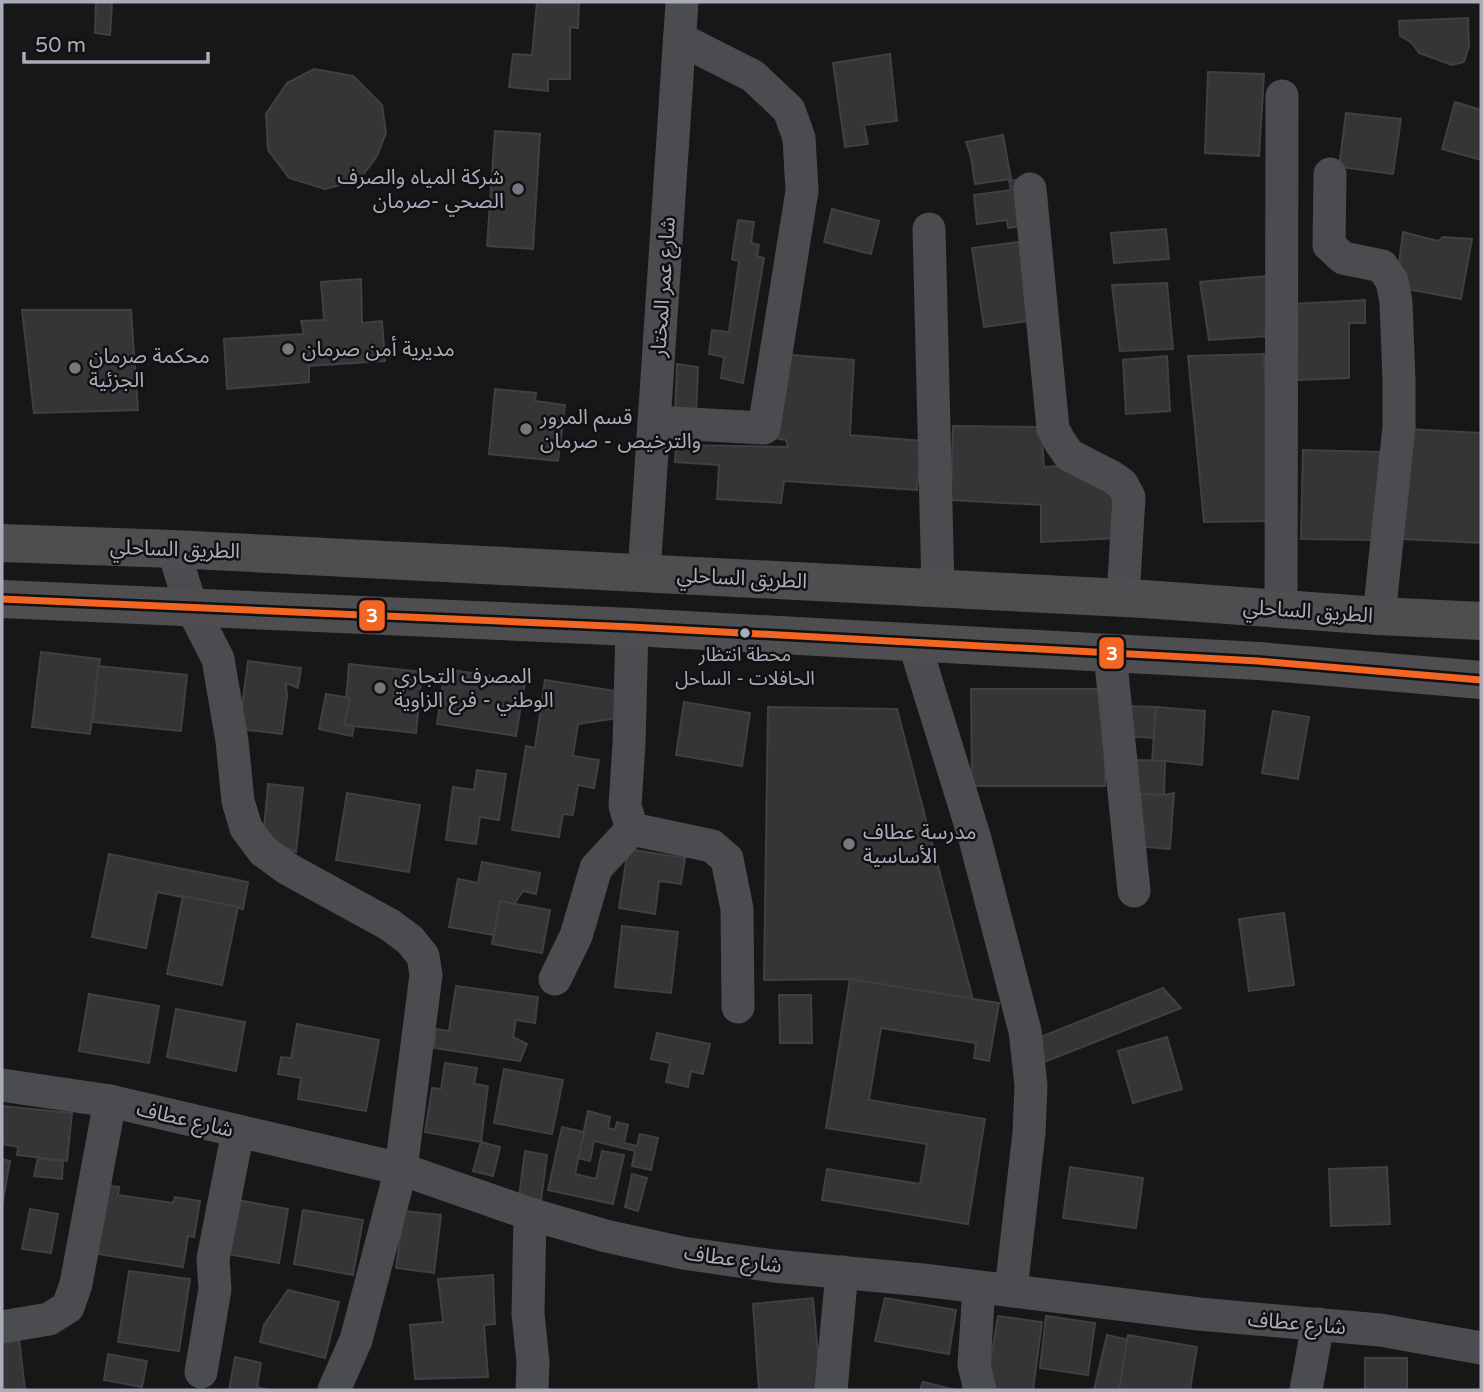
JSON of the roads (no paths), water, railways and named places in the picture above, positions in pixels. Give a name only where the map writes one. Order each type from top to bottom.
[{"type":"highway","name":"الطريق الساحلي","points":[[2,543],[173,549],[938,588],[1481,621]]},
{"type":"highway","points":[[2,599],[914,642],[1258,661],[1481,680]]},
{"type":"street","name":"شارع عمر المختار","points":[[644,573],[682,2]]},
{"type":"street","points":[[654,422],[764,428],[802,191],[799,138],[789,110],[753,76],[680,39]]},
{"type":"street","points":[[1281,609],[1282,96]]},
{"type":"street","points":[[1330,174],[1329,245],[1343,258],[1382,266],[1392,281],[1396,302],[1399,427],[1379,616]]},
{"type":"street","points":[[1030,189],[1053,429],[1069,454],[1122,484],[1129,497],[1123,598]]},
{"type":"street","points":[[929,229],[938,588]]},
{"type":"street","points":[[173,549],[191,606],[218,659],[232,741],[238,802],[246,828],[263,851],[288,869],[390,925],[410,940],[423,956],[426,975],[401,1169],[356,1340],[334,1390]]},
{"type":"street","points":[[632,627],[625,806],[632,829]]},
{"type":"street","points":[[914,642],[975,839],[1024,1031],[1031,1085],[1029,1133],[995,1289],[974,1365],[980,1390]]},
{"type":"street","points":[[1110,653],[1134,891]]},
{"type":"street","points":[[555,979],[576,936],[596,868],[632,829]]},
{"type":"street","points":[[632,829],[712,846],[727,859],[737,909],[738,1007]]},
{"type":"street","name":"شارع عطاف","points":[[2,1085],[110,1101],[401,1169],[606,1236],[683,1253],[774,1266],[923,1279],[1199,1314],[1380,1330],[1481,1348]]},
{"type":"street","points":[[2,1327],[49,1319],[68,1307],[76,1284],[110,1101]]},
{"type":"street","points":[[201,1372],[215,1289],[213,1259],[238,1131]]},
{"type":"street","points":[[530,1213],[528,1314],[533,1363],[532,1390]]},
{"type":"street","points":[[831,1390],[842,1272]]},
{"type":"street","points":[[1306,1390],[1318,1324]]},
{"type":"place","name":"شركة المياه والصرف الصحي -صرمان","points":[[518,189]]},
{"type":"place","name":"مديرية أمن صرمان","points":[[288,349]]},
{"type":"place","name":"محكمة صرمان الجزئية","points":[[75,368]]},
{"type":"place","name":"قسم المرور والترخيص - صرمان","points":[[526,429]]},
{"type":"place","name":"محطة انتظار الحافلات - الساحل","points":[[745,633]]},
{"type":"place","name":"المصرف التجاري الوطني - فرع الزاوية","points":[[380,688]]},
{"type":"place","name":"مدرسة عطاف الأساسية","points":[[849,844]]}]
